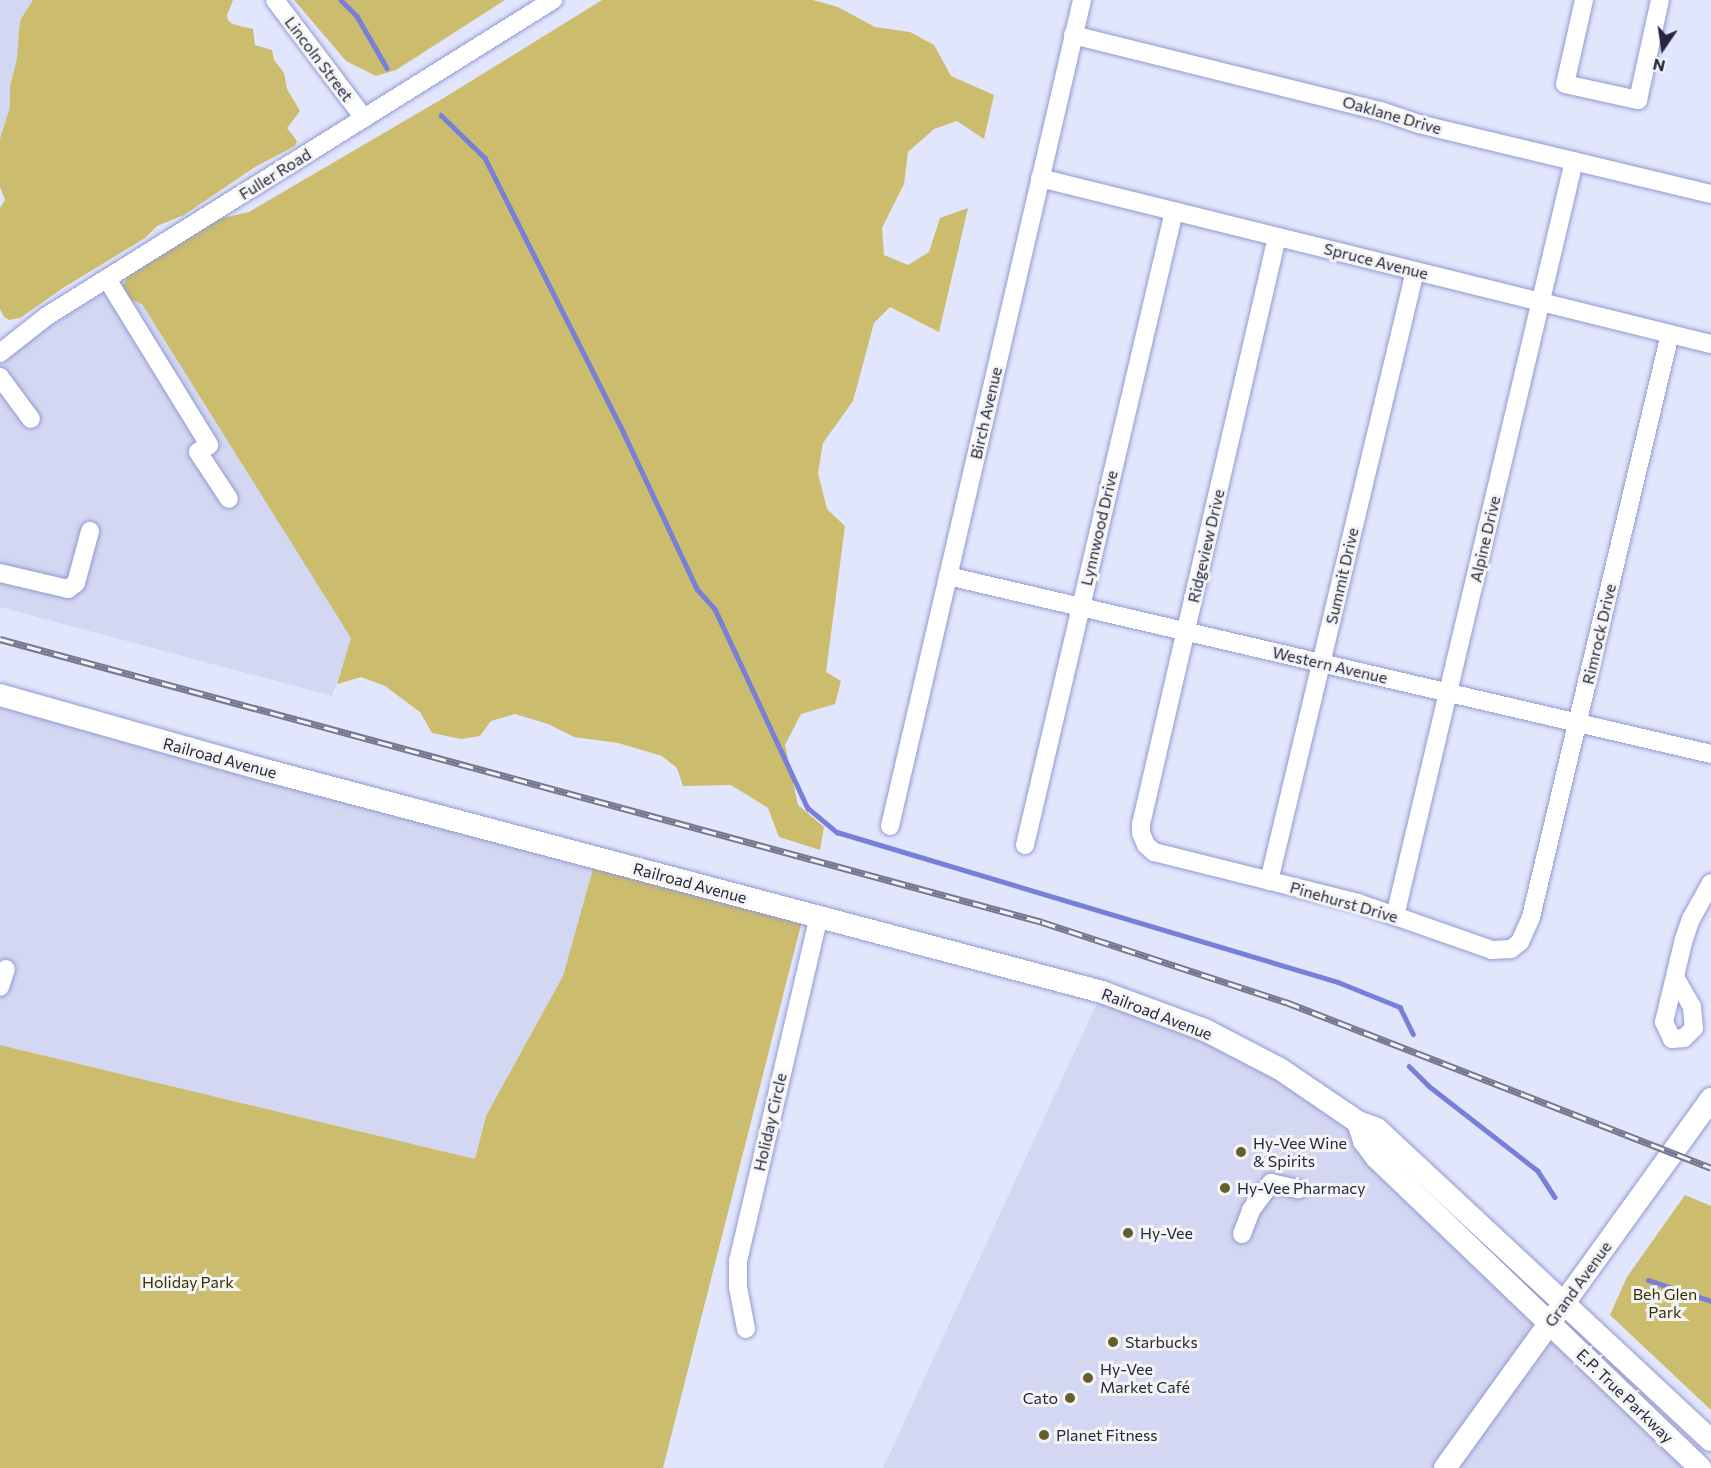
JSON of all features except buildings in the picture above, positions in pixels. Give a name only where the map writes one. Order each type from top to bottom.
[{"type":"main road","name":"Railroad Avenue","points":[[0,695],[159,741],[1127,999],[1205,1030],[1280,1070],[1358,1122],[1377,1129],[1564,1304]]},
{"type":"main road","name":"Grand Avenue","points":[[1445,1468],[1711,1099]]},
{"type":"main road","points":[[1358,1122],[1364,1141],[1376,1157],[1550,1324]]},
{"type":"main road","name":"E.P. True Parkway","points":[[1564,1304],[1711,1440]]},
{"type":"main road","name":"E.P. True Parkway","points":[[1550,1324],[1700,1468]]},
{"type":"street","name":"Lincoln Street","points":[[275,0],[364,118]]},
{"type":"street","name":"Fuller Road","points":[[0,353],[47,316],[554,0]]},
{"type":"street","name":"Birch Avenue","points":[[890,826],[1082,0]]},
{"type":"street","points":[[1584,0],[1565,84],[1638,100],[1660,0]]},
{"type":"street","name":"Oaklane Drive","points":[[1073,35],[1711,194]]},
{"type":"street","name":"Alpine Drive","points":[[1395,916],[1574,161]]},
{"type":"street","name":"Spruce Avenue","points":[[1040,178],[1711,344]]},
{"type":"street","name":"Lynnwood Drive","points":[[1024,845],[1174,211]]},
{"type":"street","name":"Ridgeview Drive","points":[[1154,852],[1146,845],[1141,824],[1277,237]]},
{"type":"street","name":"Summit Drive","points":[[1269,881],[1415,271]]},
{"type":"street","points":[[107,279],[209,446],[198,452],[229,500]]},
{"type":"street","name":"Rimrock Drive","points":[[1526,933],[1670,334]]},
{"type":"street","points":[[0,377],[31,419]]},
{"type":"street","points":[[0,573],[68,589],[76,583],[90,531]]},
{"type":"street","name":"Western Avenue","points":[[948,576],[1711,754]]},
{"type":"street","name":"Pinehurst Drive","points":[[1154,852],[1358,903],[1500,951],[1511,949],[1526,933]]},
{"type":"street","points":[[1676,979],[1691,919],[1711,883]]},
{"type":"street","name":"Holiday Circle","points":[[746,1329],[738,1287],[738,1261],[819,917]]},
{"type":"street","points":[[0,987],[6,969]]},
{"type":"street","points":[[1242,1234],[1251,1210],[1271,1183],[1298,1189]]},
{"type":"shaded area","points":[[0,0],[42,0],[0,188]]},
{"type":"shaded area","points":[[126,278],[352,638],[332,696],[0,607],[0,365],[31,339]]},
{"type":"shaded area","points":[[0,696],[596,858],[563,976],[486,1116],[475,1159],[0,1045]]},
{"type":"shaded area","points":[[1102,992],[1127,999],[1358,1122],[1700,1468],[883,1468]]},
{"type":"green space","points":[[33,0],[233,0],[227,15],[228,20],[232,24],[253,29],[255,45],[272,50],[274,60],[284,73],[287,89],[300,111],[287,128],[297,141],[295,146],[255,167],[184,215],[157,226],[145,238],[63,288],[20,318],[9,320],[4,317],[0,309],[0,208],[5,200],[0,187],[0,139],[10,107],[10,86],[17,59],[21,19]]},
{"type":"green space","points":[[294,0],[505,0],[396,70],[376,76],[346,61]]},
{"type":"green space","points":[[602,0],[813,0],[838,7],[875,27],[910,32],[934,45],[951,76],[994,95],[984,139],[957,121],[934,129],[908,152],[904,184],[882,228],[884,255],[908,265],[929,252],[940,218],[968,208],[939,332],[890,307],[874,323],[853,401],[823,443],[818,473],[827,509],[845,526],[826,672],[841,681],[835,704],[801,714],[785,745],[798,805],[824,827],[820,850],[779,837],[768,808],[731,785],[683,786],[677,768],[662,756],[618,743],[574,737],[548,724],[515,714],[491,721],[480,736],[461,739],[432,733],[420,712],[385,686],[361,677],[337,684],[351,638],[142,304],[129,299],[122,288],[129,273],[218,219],[249,212],[442,99]]},
{"type":"green space","name":"Holiday Park","points":[[596,858],[804,913],[663,1468],[0,1468],[0,1045],[475,1159],[486,1116],[563,976]]},
{"type":"green space","name":"Beh Glen Park","points":[[1685,1195],[1711,1206],[1711,1410],[1610,1315],[1627,1277]]},
{"type":"waterway","points":[[341,0],[357,16],[387,68]]},
{"type":"waterway","points":[[441,115],[485,158],[620,425],[697,589],[715,609],[808,808],[837,832],[1338,982],[1400,1007],[1413,1034]]},
{"type":"waterway","points":[[1409,1066],[1429,1086],[1538,1171],[1555,1197]]},
{"type":"waterway","points":[[1648,1280],[1711,1301]]},
{"type":"railway","points":[[0,639],[1042,922],[1286,1002],[1711,1168]]},
{"type":"place","name":"Hy-Vee Wine & Spirits","points":[[1241,1152]]},
{"type":"place","name":"Hy-Vee Pharmacy","points":[[1225,1188]]},
{"type":"place","name":"Hy-Vee","points":[[1128,1233]]},
{"type":"place","name":"Starbucks","points":[[1113,1342]]},
{"type":"place","name":"Hy-Vee Market Café","points":[[1088,1378]]},
{"type":"place","name":"Cato","points":[[1070,1398]]},
{"type":"place","name":"Planet Fitness","points":[[1044,1435]]}]
